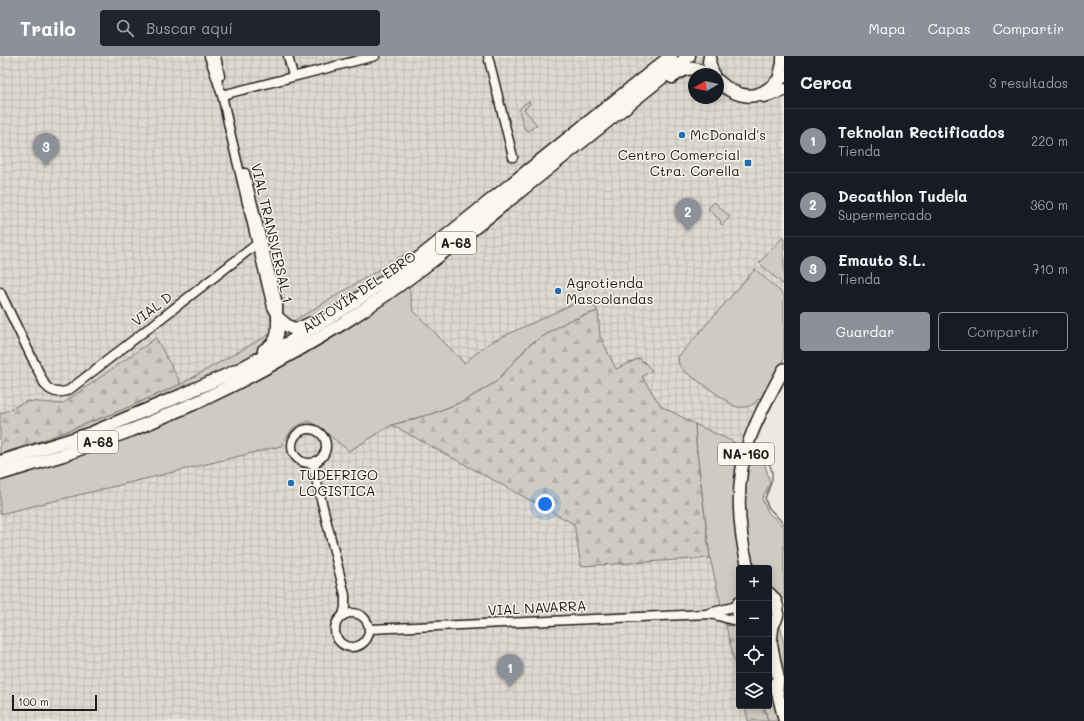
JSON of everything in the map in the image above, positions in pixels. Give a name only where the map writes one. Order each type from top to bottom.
[{"type":"highway","name":"AUTOVÍA DEL EBRO","points":[[0,474],[63,455],[132,430],[198,402],[293,354],[346,321],[457,242],[689,56]]},
{"type":"highway","points":[[710,56],[709,62],[712,68]]},
{"type":"highway","points":[[724,91],[732,97],[746,100],[758,99],[770,94],[782,82],[783,56]]},
{"type":"highway","name":"AUTOVÍA DEL EBRO","points":[[0,462],[89,434],[238,370],[288,343],[340,311],[419,258],[669,57]]},
{"type":"highway","points":[[394,288],[417,278],[439,262],[490,224],[680,71],[688,69]]},
{"type":"highway","points":[[724,86],[732,92],[740,95],[755,95],[782,82]]},
{"type":"highway","points":[[278,318],[291,329],[302,327],[349,300],[387,274],[404,268]]},
{"type":"highway","points":[[191,391],[211,377],[268,348],[275,342],[277,337],[278,318]]},
{"type":"main road","name":"NA-160","points":[[747,565],[741,529],[740,496],[744,461],[756,424],[784,369]]},
{"type":"main road","points":[[743,565],[744,546]]},
{"type":"main road","points":[[744,546],[750,556],[752,565]]},
{"type":"main road","points":[[772,597],[776,600],[778,605],[778,612],[777,619],[772,626]]},
{"type":"main road","points":[[771,637],[778,677],[777,690]]},
{"type":"main road","points":[[772,669],[784,719]]},
{"type":"main road","points":[[772,683],[777,690]]},
{"type":"street","name":"VIAL TRANSVERSAL 1","points":[[209,56],[222,95]]},
{"type":"street","name":"VIAL TRANSVERSAL 1","points":[[216,56],[222,95],[231,136],[259,243],[272,307],[278,318]]},
{"type":"street","points":[[288,56],[293,76]]},
{"type":"street","points":[[222,95],[373,56]]},
{"type":"street","points":[[488,56],[513,157]]},
{"type":"street","name":"VIAL D","points":[[0,292],[45,385],[51,391],[62,393],[69,390],[259,243]]},
{"type":"street","points":[[305,463],[312,463],[316,461],[323,456],[326,450],[326,443],[323,436],[319,432],[312,429],[299,431],[294,436],[292,449],[294,455],[311,468],[315,475]]},
{"type":"street","points":[[316,461],[314,469],[315,475],[345,595],[343,615]]},
{"type":"street","points":[[345,595],[357,614]]},
{"type":"street","name":"VIAL NAVARRA","points":[[706,614],[736,605]]},
{"type":"street","points":[[348,613],[357,614],[365,618],[368,623],[370,629],[369,636],[360,646],[353,648],[346,647],[336,638],[334,632],[335,625],[343,615],[348,613]]},
{"type":"street","name":"VIAL NAVARRA","points":[[370,629],[706,614],[736,621]]},
{"type":"shaded area","points":[[0,56],[784,56],[784,384],[768,415],[755,448],[740,445],[661,406],[641,377],[616,369],[600,336],[598,311],[489,342],[464,363],[413,310],[403,256],[309,312],[181,384],[156,338],[61,404],[27,401],[0,414]]},
{"type":"shaded area","points":[[309,421],[349,451],[392,425],[574,524],[581,566],[710,558],[736,669],[736,709],[746,709],[748,721],[0,721],[0,514],[281,446],[293,428]]},
{"type":"green space","points":[[529,101],[530,104],[524,109],[537,125],[528,131],[524,128],[519,110]]},
{"type":"green space","points":[[714,202],[730,217],[722,225],[720,223],[721,221],[708,209]]},
{"type":"green space","points":[[784,236],[784,285],[759,263]]},
{"type":"green space","points":[[403,255],[413,310],[464,363],[489,343],[588,297],[598,311],[568,321],[529,345],[496,382],[464,401],[431,414],[392,425],[349,451],[309,421],[293,428],[281,446],[0,514],[0,454],[49,438],[124,409],[181,384],[309,312]]},
{"type":"green space","points":[[755,269],[784,295],[784,359],[760,399],[759,398],[751,405],[738,407],[734,406],[684,371],[679,365],[678,357]]},
{"type":"green space","points":[[598,311],[600,336],[616,369],[640,358],[652,370],[642,377],[661,406],[695,424],[696,444],[710,558],[581,566],[574,524],[392,425],[431,414],[464,401],[496,382],[529,345],[568,321]]},
{"type":"green space","points":[[156,338],[181,384],[124,409],[49,438],[0,454],[0,414],[27,401],[62,404]]},
{"type":"green space","points":[[695,424],[740,445],[755,448],[765,464],[770,483],[762,499],[768,512],[784,527],[784,600],[772,639],[772,565],[736,565],[736,625],[726,626],[710,558],[696,444]]},
{"type":"green space","points":[[779,617],[784,645],[784,669],[772,675],[772,637]]},
{"type":"green space","points":[[736,625],[736,669],[726,626]]},
{"type":"green space","points":[[784,669],[784,721],[768,721],[765,709],[772,709],[772,675]]},
{"type":"green space","points":[[746,709],[765,709],[768,721],[748,721]]},
{"type":"waterway","points":[[760,448],[769,463],[772,472],[771,484],[765,499],[768,507],[784,524]]},
{"type":"tunnel","points":[[187,382],[200,408]]},
{"type":"place","name":"McDonald's","points":[[682,135]]},
{"type":"place","name":"Centro Comercial Ctra. Corella","points":[[748,163]]},
{"type":"place","name":"Emauto S.L.","points":[[46,166]]},
{"type":"place","name":"Decathlon Tudela","points":[[688,231]]},
{"type":"place","name":"Agrotienda Mascolandas","points":[[558,291]]},
{"type":"place","name":"TUDEFRIGO LOGISTICA","points":[[291,483]]},
{"type":"place","name":"Teknolan Rectificados","points":[[510,687]]}]
